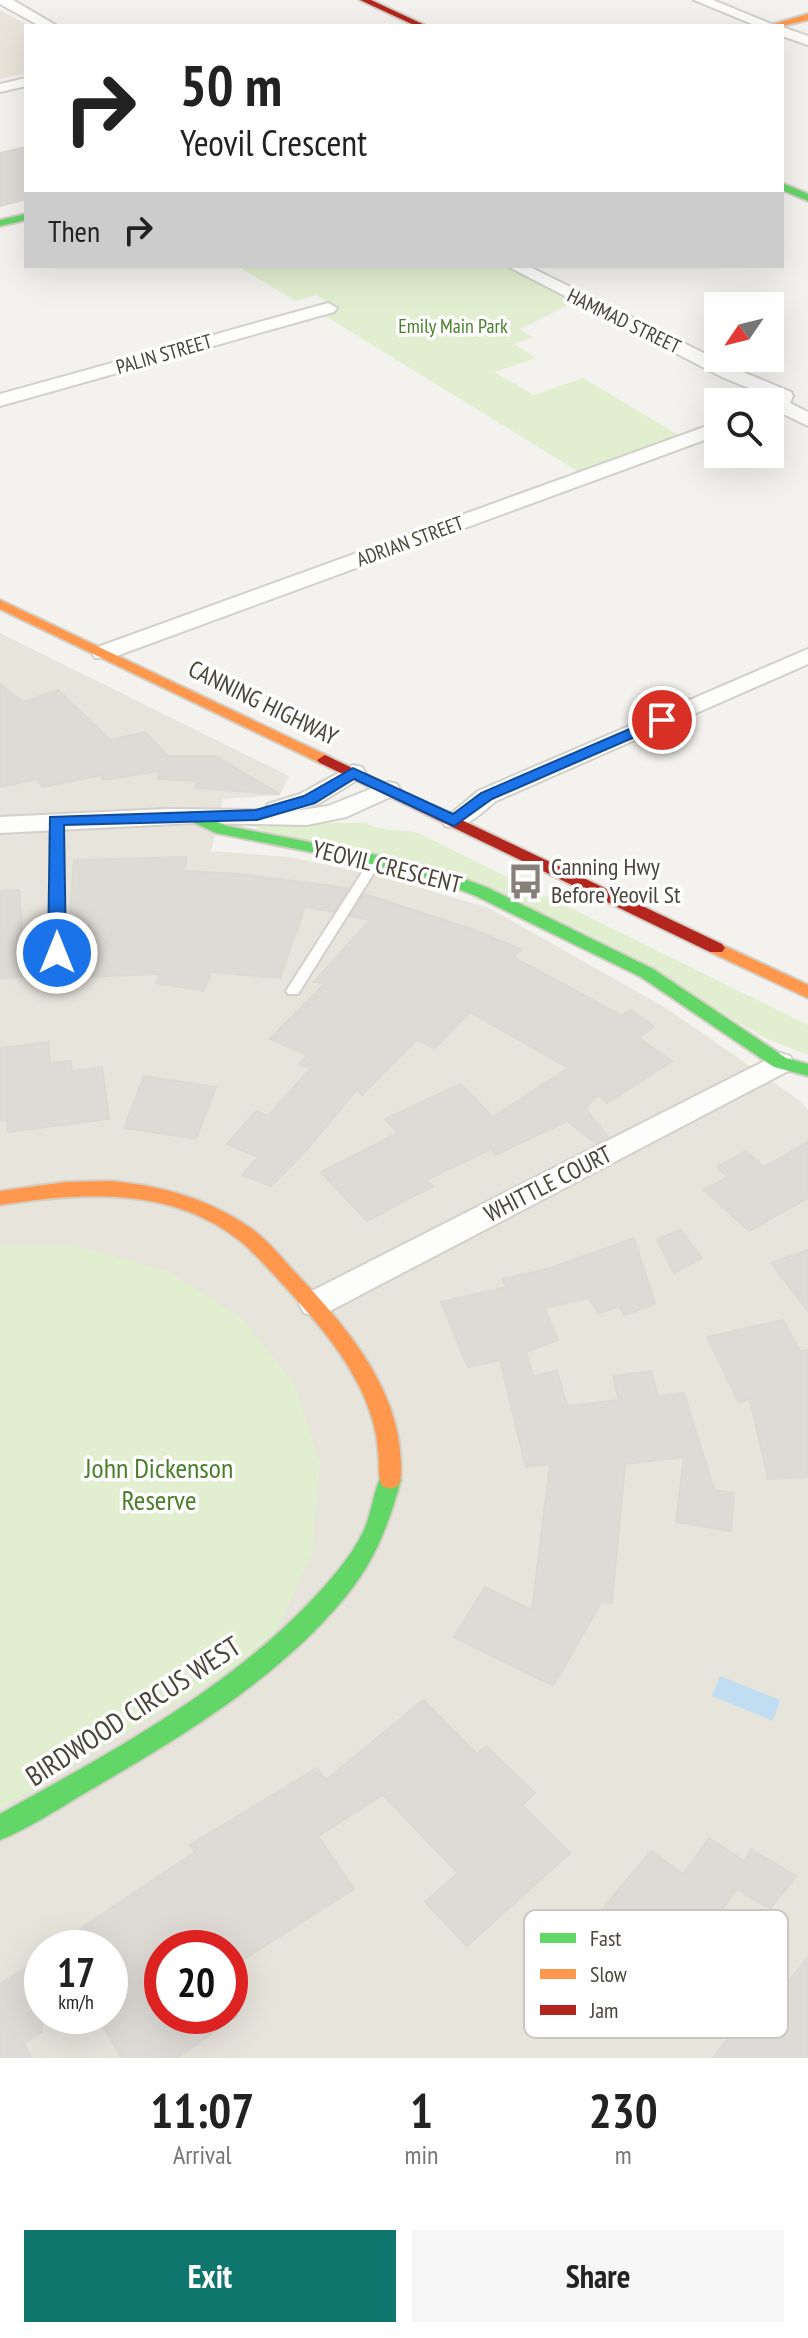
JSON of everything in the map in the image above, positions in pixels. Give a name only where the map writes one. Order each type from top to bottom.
[{"type":"main road","points":[[364,0],[418,24]]},
{"type":"main road","points":[[778,24],[808,17]]},
{"type":"main road","points":[[784,187],[808,198]]},
{"type":"main road","points":[[0,223],[24,217]]},
{"type":"main road","name":"CANNING HIGHWAY","points":[[0,604],[808,992]]},
{"type":"main road","name":"YEOVIL CRESCENT","points":[[192,816],[222,830],[250,837],[376,860],[438,875],[558,928],[647,973],[794,1067]]},
{"type":"main road","name":"BIRDWOOD CIRCUS WEST","points":[[0,1198],[51,1188],[109,1187],[173,1199],[243,1232],[315,1304],[357,1360],[383,1415],[390,1476],[377,1525],[353,1570],[319,1611],[269,1657],[214,1699],[0,1828]]},
{"type":"street","points":[[3,0],[46,24]]},
{"type":"street","points":[[701,0],[765,24]]},
{"type":"street","points":[[784,32],[808,41]]},
{"type":"street","points":[[0,88],[24,82]]},
{"type":"street","name":"HAMMAD STREET","points":[[519,268],[765,388]]},
{"type":"street","name":"PALIN STREET","points":[[0,400],[328,308]]},
{"type":"street","points":[[784,404],[808,396]]},
{"type":"street","name":"HAMMAD STREET","points":[[784,411],[808,420]]},
{"type":"street","name":"ADRIAN STREET","points":[[103,653],[704,433]]},
{"type":"street","points":[[454,821],[487,796],[808,656]]},
{"type":"street","name":"YEOVIL CRESCENT","points":[[257,815],[309,799],[353,772]]},
{"type":"street","name":"YEOVIL CRESCENT","points":[[0,825],[56,820],[257,815],[284,821],[321,816],[350,807],[388,789]]},
{"type":"street","name":"WHITTLE COURT","points":[[315,1304],[794,1067]]},
{"type":"lane","points":[[56,820],[57,953]]},
{"type":"lane","points":[[293,991],[376,860]]},
{"type":"shaded area","points":[[0,10],[25,24],[24,73],[0,79]]},
{"type":"shaded area","points":[[0,633],[289,776],[280,795],[223,799],[211,851],[289,857],[384,877],[489,908],[666,1008],[799,1100],[808,1110],[808,2058],[0,2058]]},
{"type":"green space","name":"Emily Main Park","points":[[240,268],[511,268],[576,301],[520,329],[533,337],[514,344],[536,358],[494,372],[534,395],[583,378],[680,436],[579,472],[322,314],[338,309],[316,295],[296,301]]},
{"type":"green space","points":[[366,823],[384,829],[418,833],[808,1025],[808,1055],[765,1038],[579,929],[256,828],[261,824]]},
{"type":"green space","name":"John Dickenson Reserve","points":[[0,1245],[78,1246],[167,1271],[240,1317],[294,1383],[320,1464],[312,1554],[269,1646],[0,1809]]},
{"type":"water","points":[[720,1676],[780,1700],[773,1721],[712,1696]]},
{"type":"building","points":[[24,147],[24,200],[0,206],[0,153]]},
{"type":"building","points":[[0,684],[23,702],[58,690],[110,740],[145,732],[168,756],[215,756],[280,794],[195,788],[197,781],[158,779],[159,771],[103,780],[101,775],[42,787],[38,779],[0,787]]},
{"type":"building","points":[[187,857],[184,871],[239,874],[348,888],[333,912],[305,907],[280,978],[211,972],[204,991],[156,983],[160,974],[55,978],[57,960],[67,953],[74,860]]},
{"type":"building","points":[[19,890],[26,976],[0,979],[0,891]]},
{"type":"building","points":[[364,894],[472,929],[521,949],[513,957],[622,1016],[630,1010],[654,1026],[639,1038],[672,1061],[607,1103],[598,1095],[585,1108],[608,1137],[596,1143],[567,1121],[496,1155],[491,1149],[426,1180],[433,1186],[367,1221],[321,1172],[398,1133],[385,1119],[461,1084],[493,1117],[568,1068],[470,1012],[435,1048],[417,1040],[362,1095],[357,1089],[305,1152],[271,1186],[242,1175],[258,1157],[227,1144],[256,1111],[268,1116],[311,1068],[299,1064],[308,1055],[270,1039],[325,983],[314,982],[370,920],[350,916]]},
{"type":"building","points":[[48,1042],[50,1063],[71,1061],[72,1071],[102,1067],[109,1119],[8,1132],[7,1120],[0,1121],[0,1048]]},
{"type":"building","points":[[144,1076],[216,1087],[196,1139],[124,1128]]},
{"type":"building","points":[[808,1142],[808,1198],[749,1231],[704,1190],[728,1177],[717,1167],[746,1151],[764,1167]]},
{"type":"building","points":[[681,1230],[702,1258],[674,1273],[657,1239]]},
{"type":"building","points":[[634,1238],[655,1304],[625,1315],[619,1306],[599,1313],[588,1298],[544,1308],[558,1340],[526,1352],[533,1376],[557,1371],[567,1406],[619,1400],[613,1376],[651,1371],[658,1396],[684,1393],[714,1490],[734,1493],[731,1531],[676,1522],[684,1457],[625,1464],[612,1603],[602,1601],[553,1686],[454,1637],[485,1587],[532,1610],[550,1464],[526,1467],[500,1360],[468,1367],[441,1302],[507,1287],[502,1279],[551,1268]]},
{"type":"building","points":[[808,1250],[808,1311],[771,1263]]},
{"type":"building","points":[[783,1320],[800,1351],[808,1350],[808,1477],[768,1479],[750,1399],[739,1402],[707,1337]]},
{"type":"building","points":[[423,1700],[477,1754],[486,1746],[535,1793],[522,1805],[570,1853],[467,1946],[425,1902],[458,1873],[383,1795],[318,1836],[354,1889],[248,1957],[248,1930],[144,1930],[144,2034],[211,2034],[177,2058],[122,2058],[108,2034],[128,2034],[128,1930],[79,1930],[195,1852],[190,1845],[317,1768],[326,1780]]},
{"type":"building","points":[[709,1838],[744,1861],[751,1849],[796,1876],[770,1909],[737,1889],[722,1910],[602,1910],[651,1851],[683,1874]]},
{"type":"building","points":[[808,1957],[808,2058],[713,2058],[728,2038],[788,2038],[788,1982]]},
{"type":"building","points":[[24,1969],[24,2034],[39,2034],[24,2043],[32,2058],[0,2058],[0,1984]]},
{"type":"traffic: fast","points":[[784,187],[808,198]]},
{"type":"traffic: fast","points":[[0,223],[24,217]]},
{"type":"traffic: fast","points":[[192,816],[222,830],[376,860],[438,875],[482,892],[647,973],[780,1063],[808,1070]]},
{"type":"traffic: fast","points":[[0,1828],[171,1727],[233,1684],[291,1637],[339,1587],[374,1535],[390,1480]]},
{"type":"traffic: slow","points":[[779,24],[808,17]]},
{"type":"traffic: slow","points":[[0,604],[325,760]]},
{"type":"traffic: slow","points":[[716,948],[808,992]]},
{"type":"traffic: slow","points":[[0,1198],[66,1189],[132,1190],[192,1206],[241,1231],[305,1295],[360,1367],[384,1421],[390,1480]]},
{"type":"traffic: jam","points":[[364,0],[418,24]]},
{"type":"traffic: jam","points":[[325,760],[716,948]]},
{"type":"place","name":"Canning Hwy Before Yeovil St","points":[[525,881]]},
{"type":"route","points":[[57,953],[56,820],[257,815],[309,799],[353,772],[454,821],[487,796],[662,720]]}]
